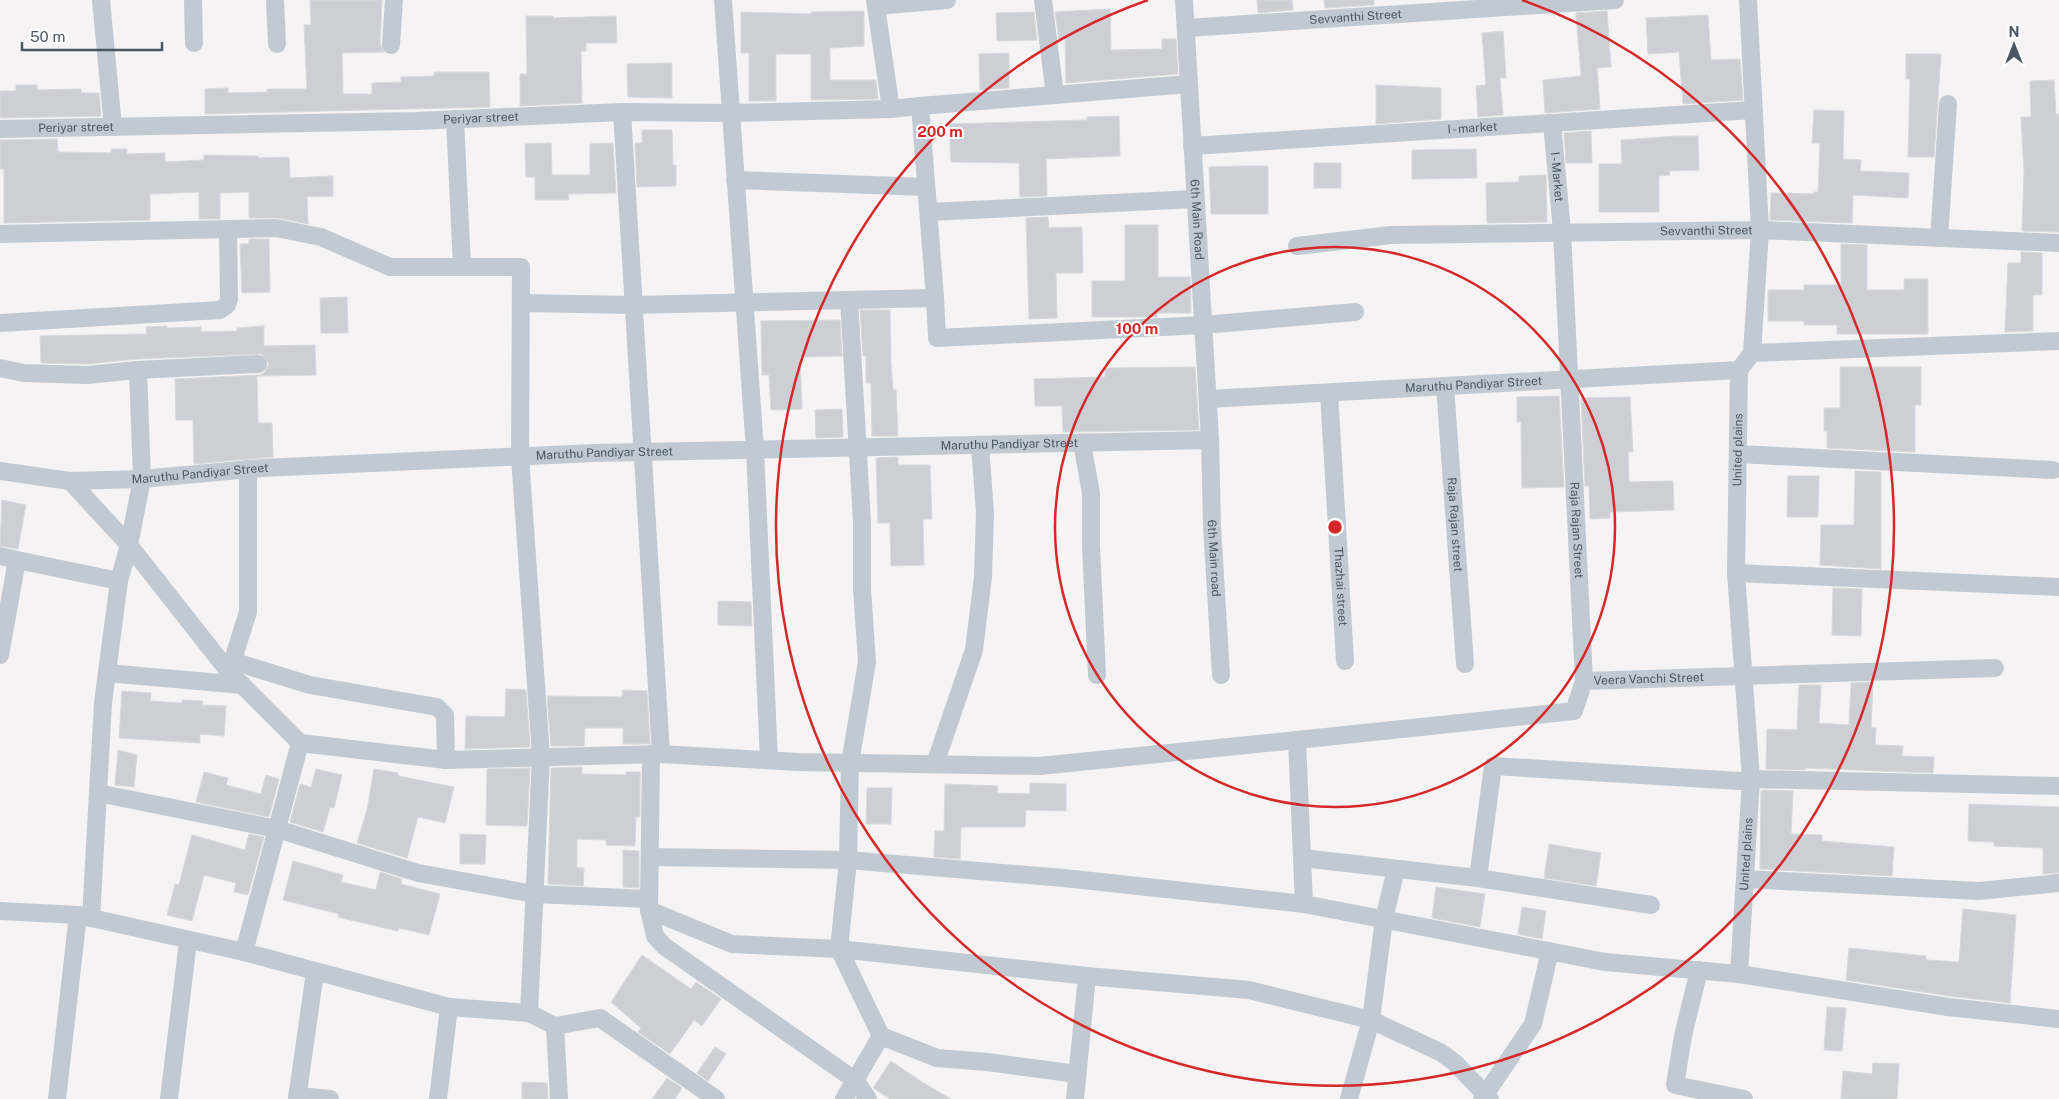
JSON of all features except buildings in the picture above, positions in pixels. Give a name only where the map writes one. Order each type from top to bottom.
[{"type":"street","points":[[101,0],[113,127]]},
{"type":"street","points":[[192,0],[194,43]]},
{"type":"street","points":[[275,0],[277,44]]},
{"type":"street","points":[[391,45],[394,0]]},
{"type":"street","points":[[723,0],[755,450],[769,760]]},
{"type":"street","points":[[890,109],[875,3],[947,0]]},
{"type":"street","points":[[1043,0],[1055,95]]},
{"type":"street","name":"6th Main Road","points":[[1184,0],[1210,440]]},
{"type":"street","name":"Sevvanthi Street","points":[[1186,28],[1615,0]]},
{"type":"street","name":"Sevvanthi Street","points":[[1297,246],[1391,235],[1483,232],[1760,230],[1748,0]]},
{"type":"street","name":"Periyar street","points":[[0,129],[455,119],[622,112],[730,113],[890,109],[1189,84]]},
{"type":"street","points":[[1939,238],[1948,104]]},
{"type":"street","points":[[920,106],[938,338],[1203,325],[1354,312]]},
{"type":"street","name":"I - market","points":[[1192,146],[1754,110]]},
{"type":"street","points":[[622,112],[642,452],[656,754],[649,904],[655,936],[664,946],[856,1081],[868,1099]]},
{"type":"street","points":[[455,119],[462,267]]},
{"type":"street","name":"I - Market","points":[[1552,122],[1562,231],[1569,379]]},
{"type":"street","points":[[735,180],[926,186]]},
{"type":"street","points":[[929,212],[1195,199]]},
{"type":"street","points":[[0,234],[276,228],[321,237],[390,267],[521,267],[520,457],[541,756],[529,1013]]},
{"type":"street","points":[[0,323],[220,310],[227,305],[229,299],[228,229]]},
{"type":"street","points":[[1739,370],[1752,353],[1760,230],[2059,243]]},
{"type":"street","points":[[521,304],[633,305],[935,298]]},
{"type":"street","points":[[850,300],[858,448],[862,589],[867,662],[850,763],[848,860],[839,949],[881,1036],[938,1058],[988,1062],[1077,1074]]},
{"type":"street","points":[[1752,353],[2059,341]]},
{"type":"street","points":[[0,368],[24,373],[87,375],[138,370],[258,364]]},
{"type":"street","points":[[57,1099],[84,917],[98,793],[107,673],[119,581],[129,545],[142,478],[138,370]]},
{"type":"street","name":"Maruthu Pandiyar Street","points":[[1208,399],[1739,370]]},
{"type":"street","name":"United plains","points":[[1739,370],[1736,572],[1751,779],[1739,974]]},
{"type":"street","name":"Raja Rajan Street","points":[[1569,379],[1584,682]]},
{"type":"street","name":"Raja Rajan street","points":[[1445,386],[1465,664]]},
{"type":"street","name":"Thazhai street","points":[[1329,392],[1345,661]]},
{"type":"street","name":"Maruthu Pandiyar Street","points":[[0,470],[70,481],[142,478],[248,469],[642,452],[1210,440]]},
{"type":"street","name":"6th Main road","points":[[1210,440],[1212,526],[1221,675]]},
{"type":"street","points":[[1082,443],[1091,493],[1091,546],[1097,675]]},
{"type":"street","points":[[935,764],[974,650],[983,577],[985,514],[980,445]]},
{"type":"street","points":[[1738,454],[2053,470]]},
{"type":"street","points":[[230,667],[248,612],[248,469]]},
{"type":"street","points":[[70,481],[129,545],[243,684],[300,743],[446,760],[656,754],[850,763],[1039,766],[1297,740],[1304,904]]},
{"type":"street","points":[[0,655],[9,558],[119,581]]},
{"type":"street","points":[[1736,572],[2059,586]]},
{"type":"street","points":[[230,667],[310,686],[437,707],[445,715],[446,760]]},
{"type":"street","name":"Veera Vanchi Street","points":[[1297,740],[1574,712],[1584,682],[1995,668]]},
{"type":"street","points":[[107,673],[243,684]]},
{"type":"street","points":[[244,952],[300,743]]},
{"type":"street","points":[[1478,878],[1492,766],[1740,781],[1751,779],[2059,786]]},
{"type":"street","points":[[98,793],[277,829],[418,873],[534,894],[649,904],[732,944],[839,949],[1087,976],[1249,990],[1371,1020],[1440,1052],[1454,1062],[1486,1098],[1533,1024],[1550,951]]},
{"type":"street","points":[[650,857],[848,860],[1064,878],[1304,904],[1605,962],[1739,974],[1948,1007],[2059,1019]]},
{"type":"street","points":[[1302,858],[1478,878],[1651,905]]},
{"type":"street","points":[[1349,1099],[1371,1020],[1384,919],[1396,869]]},
{"type":"street","points":[[1745,879],[1979,891],[2059,883]]},
{"type":"street","points":[[0,911],[84,917],[244,952],[449,1008],[529,1013],[555,1026],[600,1018],[716,1099]]},
{"type":"street","points":[[169,1099],[188,941]]},
{"type":"street","points":[[1699,970],[1683,1036],[1675,1085],[1744,1099]]},
{"type":"street","points":[[315,972],[297,1097],[330,1099]]},
{"type":"street","points":[[1074,1099],[1087,976]]},
{"type":"street","points":[[438,1099],[449,1008]]},
{"type":"street","points":[[555,1026],[559,1099]]},
{"type":"street","points":[[844,1099],[881,1036]]}]
